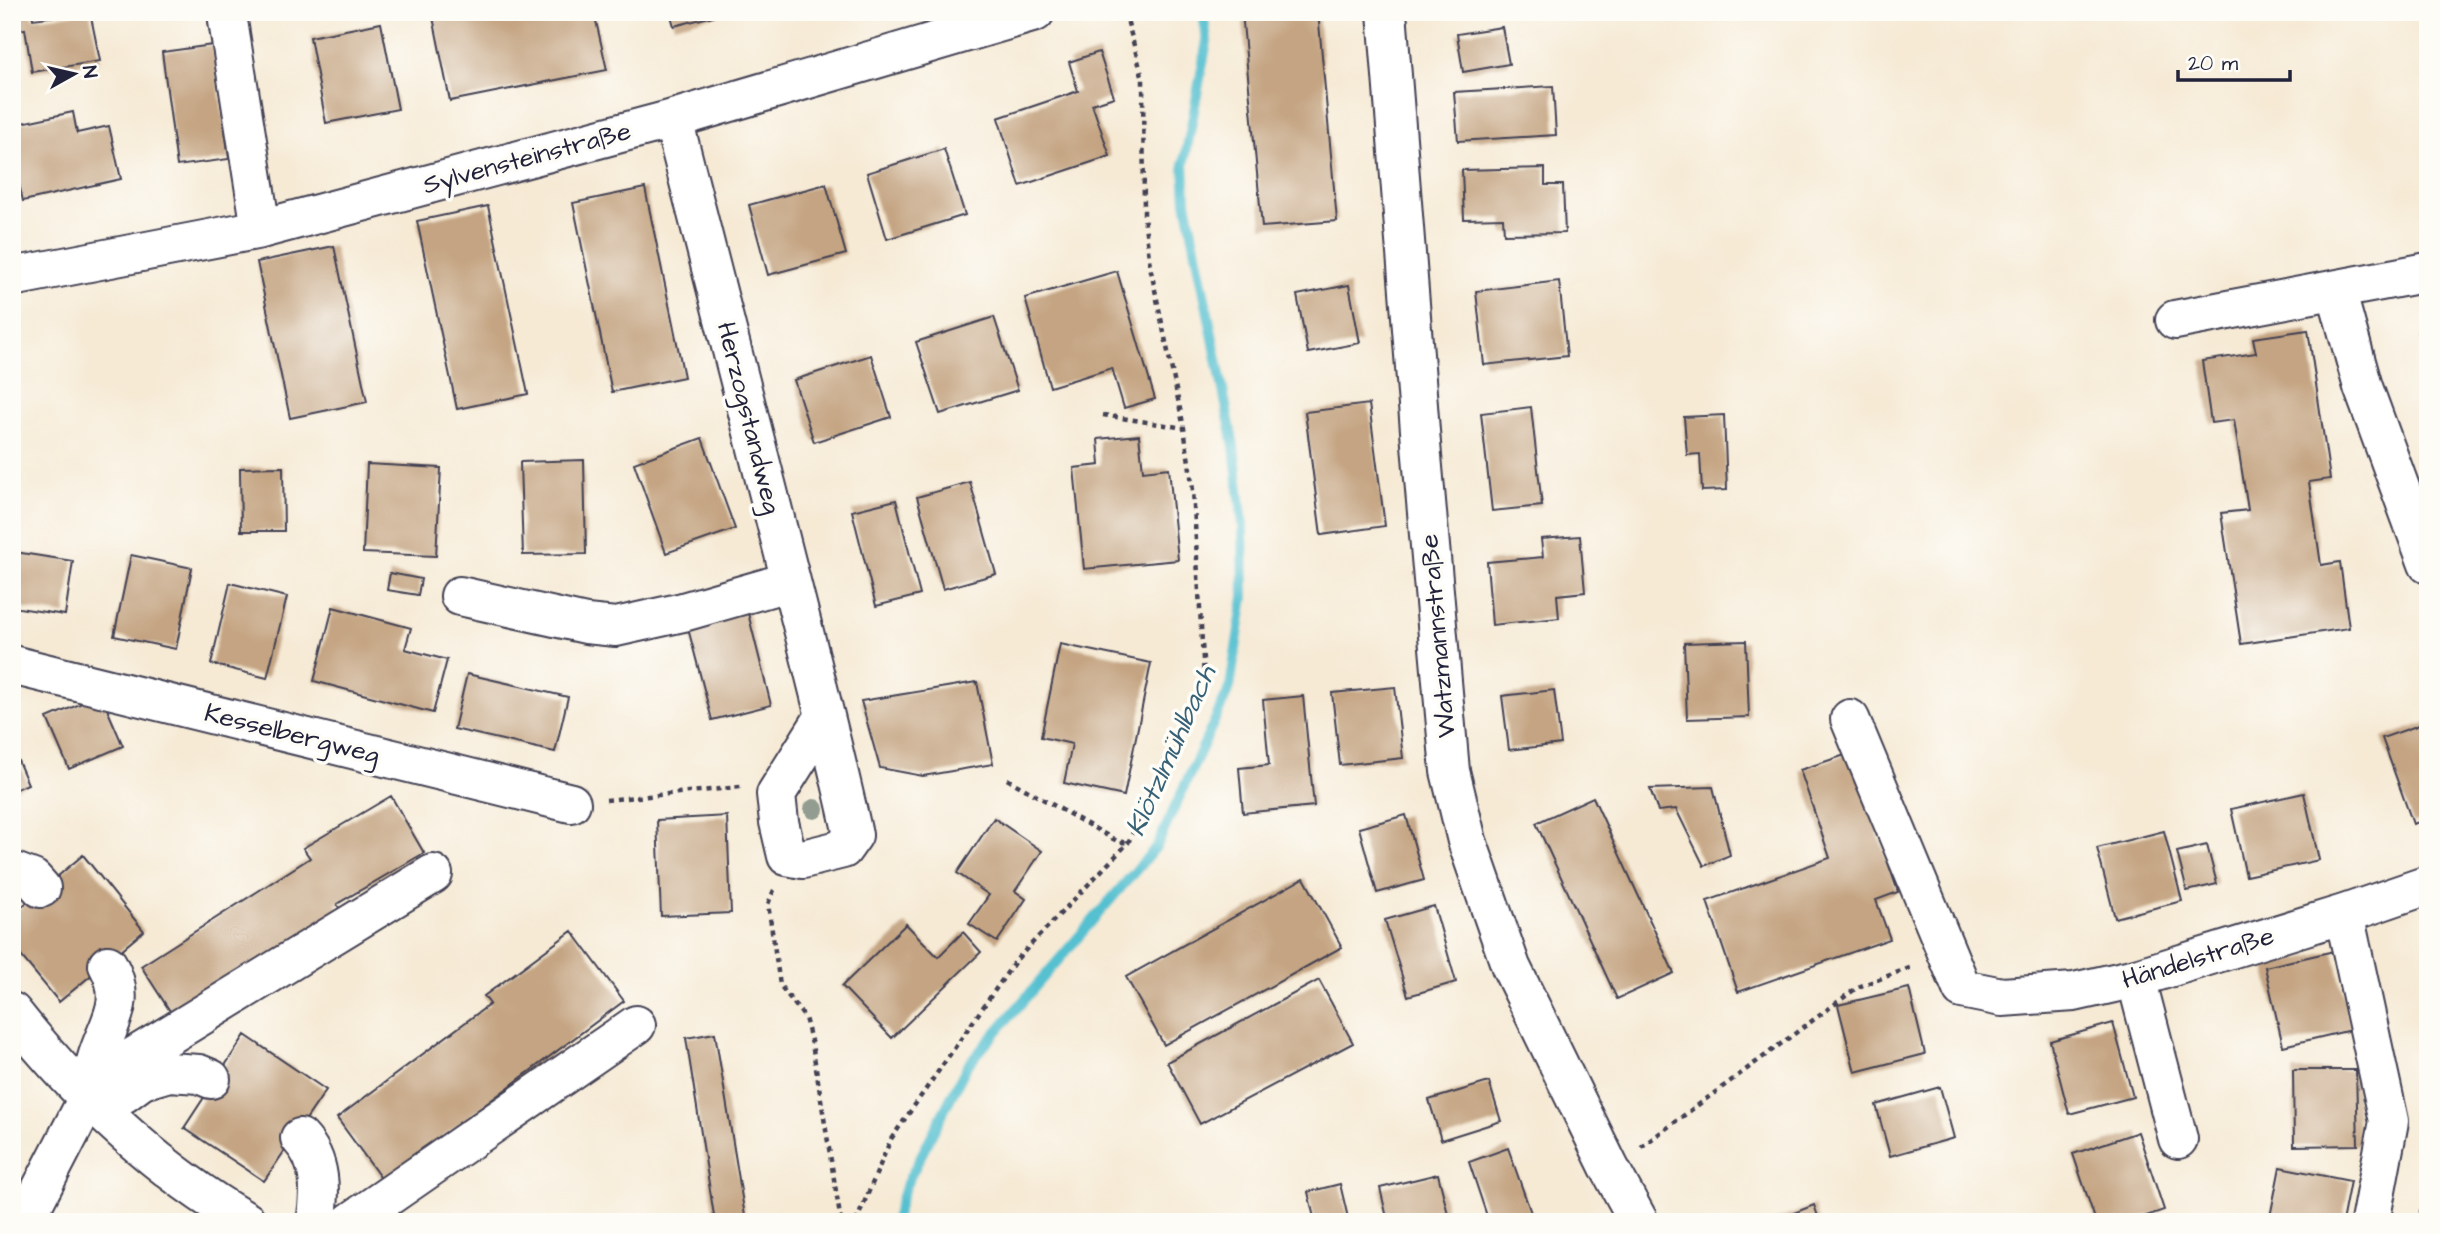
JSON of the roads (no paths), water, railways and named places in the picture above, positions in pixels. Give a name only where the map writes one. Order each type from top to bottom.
[{"type":"street","name":"Watzmannstraße","points":[[1387,12],[1450,771],[1467,841],[1511,967],[1609,1167],[1639,1222]]},
{"type":"street","name":"Sylvensteinstraße","points":[[12,277],[261,229],[673,119],[1011,16]]},
{"type":"street","points":[[228,21],[261,229]]},
{"type":"street","name":"Herzogstandweg","points":[[673,119],[825,716],[853,835],[843,849],[803,859],[788,856],[779,822],[776,794],[825,716]]},
{"type":"street","points":[[2175,320],[2428,272]]},
{"type":"street","points":[[2336,290],[2363,387],[2428,564]]},
{"type":"street","points":[[460,596],[586,624],[616,627],[683,612],[791,581]]},
{"type":"street","name":"Kesselbergweg","points":[[12,665],[571,803]]},
{"type":"street","name":"Händelstraße","points":[[1850,719],[1962,989],[2001,997],[2074,992],[2136,978],[2344,914],[2428,884]]},
{"type":"street","points":[[24,1222],[88,1098],[104,1075],[433,874]]},
{"type":"street","points":[[2344,914],[2389,1121],[2371,1222]]},
{"type":"street","points":[[88,1098],[99,1052],[116,1009],[115,979],[108,965]]},
{"type":"street","points":[[2136,978],[2178,1139]]},
{"type":"street","points":[[12,1012],[38,1045],[88,1098],[157,1161],[242,1221]]},
{"type":"street","points":[[351,1222],[636,1025]]},
{"type":"street","points":[[88,1098],[123,1094],[142,1080],[169,1072],[199,1074],[211,1079]]},
{"type":"street","points":[[300,1138],[311,1149],[319,1178],[316,1222]]},
{"type":"waterway","name":"Klötzlmühlbach","points":[[894,1222],[905,1187],[967,1066],[1157,846],[1230,687],[1244,597],[1243,525],[1234,446],[1186,201],[1184,164],[1207,41],[1203,12]]}]
